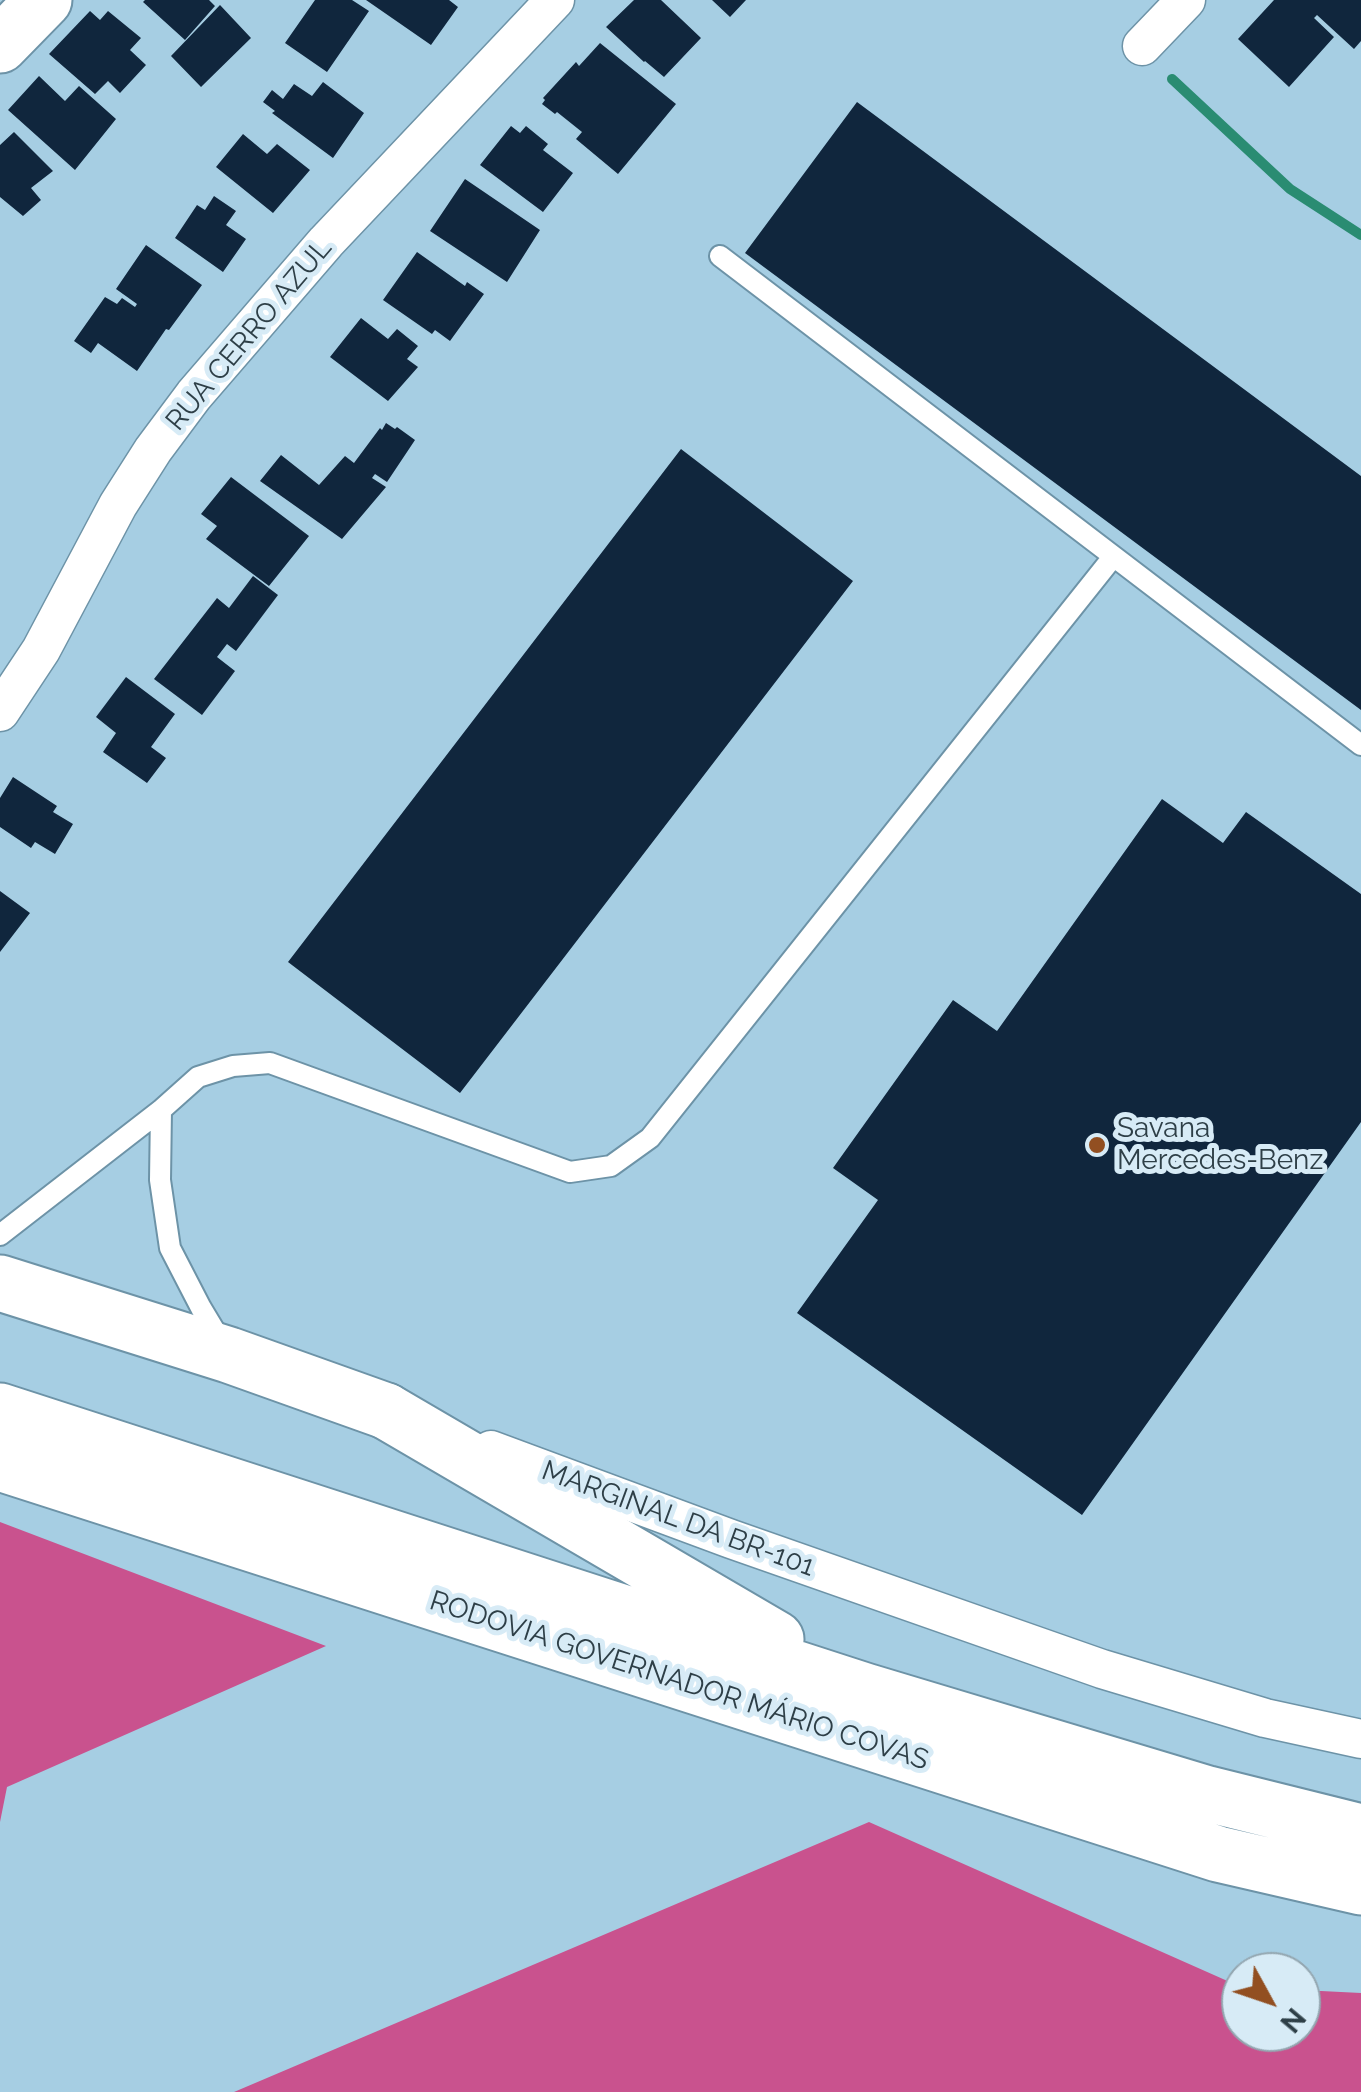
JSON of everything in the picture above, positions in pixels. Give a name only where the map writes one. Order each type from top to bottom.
[{"type":"main road","points":[[0,45],[44,0]]},
{"type":"main road","name":"MARGINAL DA BR-101","points":[[0,1283],[229,1355],[386,1412]]},
{"type":"main road","name":"RODOVIA GOVERNADOR MÁRIO COVAS","points":[[0,1411],[865,1691],[1208,1794],[1361,1832]]},
{"type":"main road","points":[[386,1412],[865,1691]]},
{"type":"main road","name":"RODOVIA GOVERNADOR MÁRIO COVAS","points":[[0,1464],[1218,1854],[1361,1887]]},
{"type":"street","points":[[1142,46],[1186,0]]},
{"type":"street","name":"RUA CERRO AZUL","points":[[0,712],[41,650],[118,504],[194,395],[540,5]]},
{"type":"street","name":"MARGINAL DA BR-101","points":[[386,1412],[731,1540],[1102,1669],[1265,1718],[1361,1739]]},
{"type":"lane","points":[[720,256],[1361,745]]},
{"type":"lane","points":[[0,1235],[198,1077],[233,1066],[270,1063],[570,1172],[611,1166],[650,1138],[1113,557]]},
{"type":"lane","points":[[161,1110],[160,1180],[170,1248],[229,1355]]},
{"type":"shaded area","points":[[0,1522],[326,1646],[7,1787],[0,1822]]},
{"type":"shaded area","points":[[869,1822],[1221,1978],[1221,2052],[1321,2052],[1321,1991],[1361,1993],[1361,2092],[234,2092]]},
{"type":"building","points":[[145,0],[209,0],[215,6],[185,40]]},
{"type":"building","points":[[315,0],[352,0],[369,11],[327,72],[285,43]]},
{"type":"building","points":[[366,0],[449,0],[458,7],[431,45]]},
{"type":"building","points":[[634,0],[661,0],[701,38],[664,77],[606,27]]},
{"type":"building","points":[[712,0],[746,0],[730,17]]},
{"type":"building","points":[[1274,0],[1361,0],[1361,41],[1354,49],[1317,15],[1314,18],[1334,37],[1289,87],[1238,39]]},
{"type":"building","points":[[220,5],[251,38],[201,87],[171,56]]},
{"type":"building","points":[[90,11],[100,20],[108,11],[141,38],[130,50],[146,65],[120,93],[108,81],[95,94],[49,54]]},
{"type":"building","points":[[600,43],[676,104],[618,174],[576,139],[582,132],[542,104],[576,62],[579,66]]},
{"type":"building","points":[[39,76],[65,101],[79,86],[116,119],[75,170],[8,110]]},
{"type":"building","points":[[323,82],[364,113],[333,158],[263,102],[272,90],[283,99],[294,84],[312,96]]},
{"type":"building","points":[[857,102],[1361,476],[1361,710],[745,253]]},
{"type":"building","points":[[511,126],[520,133],[526,126],[548,144],[543,150],[573,173],[543,212],[480,165]]},
{"type":"building","points":[[14,132],[53,171],[31,188],[41,200],[23,216],[0,197],[0,145]]},
{"type":"building","points":[[243,134],[267,154],[277,144],[310,170],[273,213],[216,167]]},
{"type":"building","points":[[465,179],[540,230],[507,282],[430,231]]},
{"type":"building","points":[[214,196],[236,211],[226,225],[246,239],[223,272],[175,238],[197,205],[205,210]]},
{"type":"building","points":[[146,245],[202,285],[137,371],[98,343],[91,353],[74,341],[105,297],[117,304],[122,298],[135,307],[137,304],[116,289]]},
{"type":"building","points":[[417,252],[465,286],[467,282],[484,294],[450,341],[435,330],[432,334],[383,300]]},
{"type":"building","points":[[361,318],[388,339],[397,329],[418,346],[407,359],[418,367],[388,401],[330,357]]},
{"type":"building","points":[[386,423],[415,440],[387,482],[375,474],[372,478],[386,487],[342,539],[260,481],[281,455],[319,485],[345,456],[354,463]]},
{"type":"building","points":[[681,449],[853,581],[460,1093],[288,962]]},
{"type":"building","points":[[231,477],[309,536],[269,586],[206,539],[217,526],[201,514]]},
{"type":"building","points":[[253,576],[278,595],[236,651],[227,644],[217,657],[235,671],[202,715],[154,679],[217,598],[229,608]]},
{"type":"building","points":[[126,677],[175,714],[151,747],[166,758],[147,783],[103,752],[116,733],[96,717]]},
{"type":"building","points":[[13,777],[57,806],[53,812],[73,824],[55,854],[35,842],[31,848],[0,827],[0,798]]},
{"type":"building","name":"Savana Mercedes-Benz","points":[[1162,799],[1223,843],[1246,812],[1361,894],[1361,1122],[1082,1515],[797,1313],[878,1200],[833,1168],[953,1000],[997,1031]]},
{"type":"building","points":[[0,891],[30,913],[0,952]]},
{"type":"waterway","points":[[1172,79],[1290,189],[1361,235]]},
{"type":"place","name":"Savana Mercedes-Benz","points":[[1097,1145]]}]
